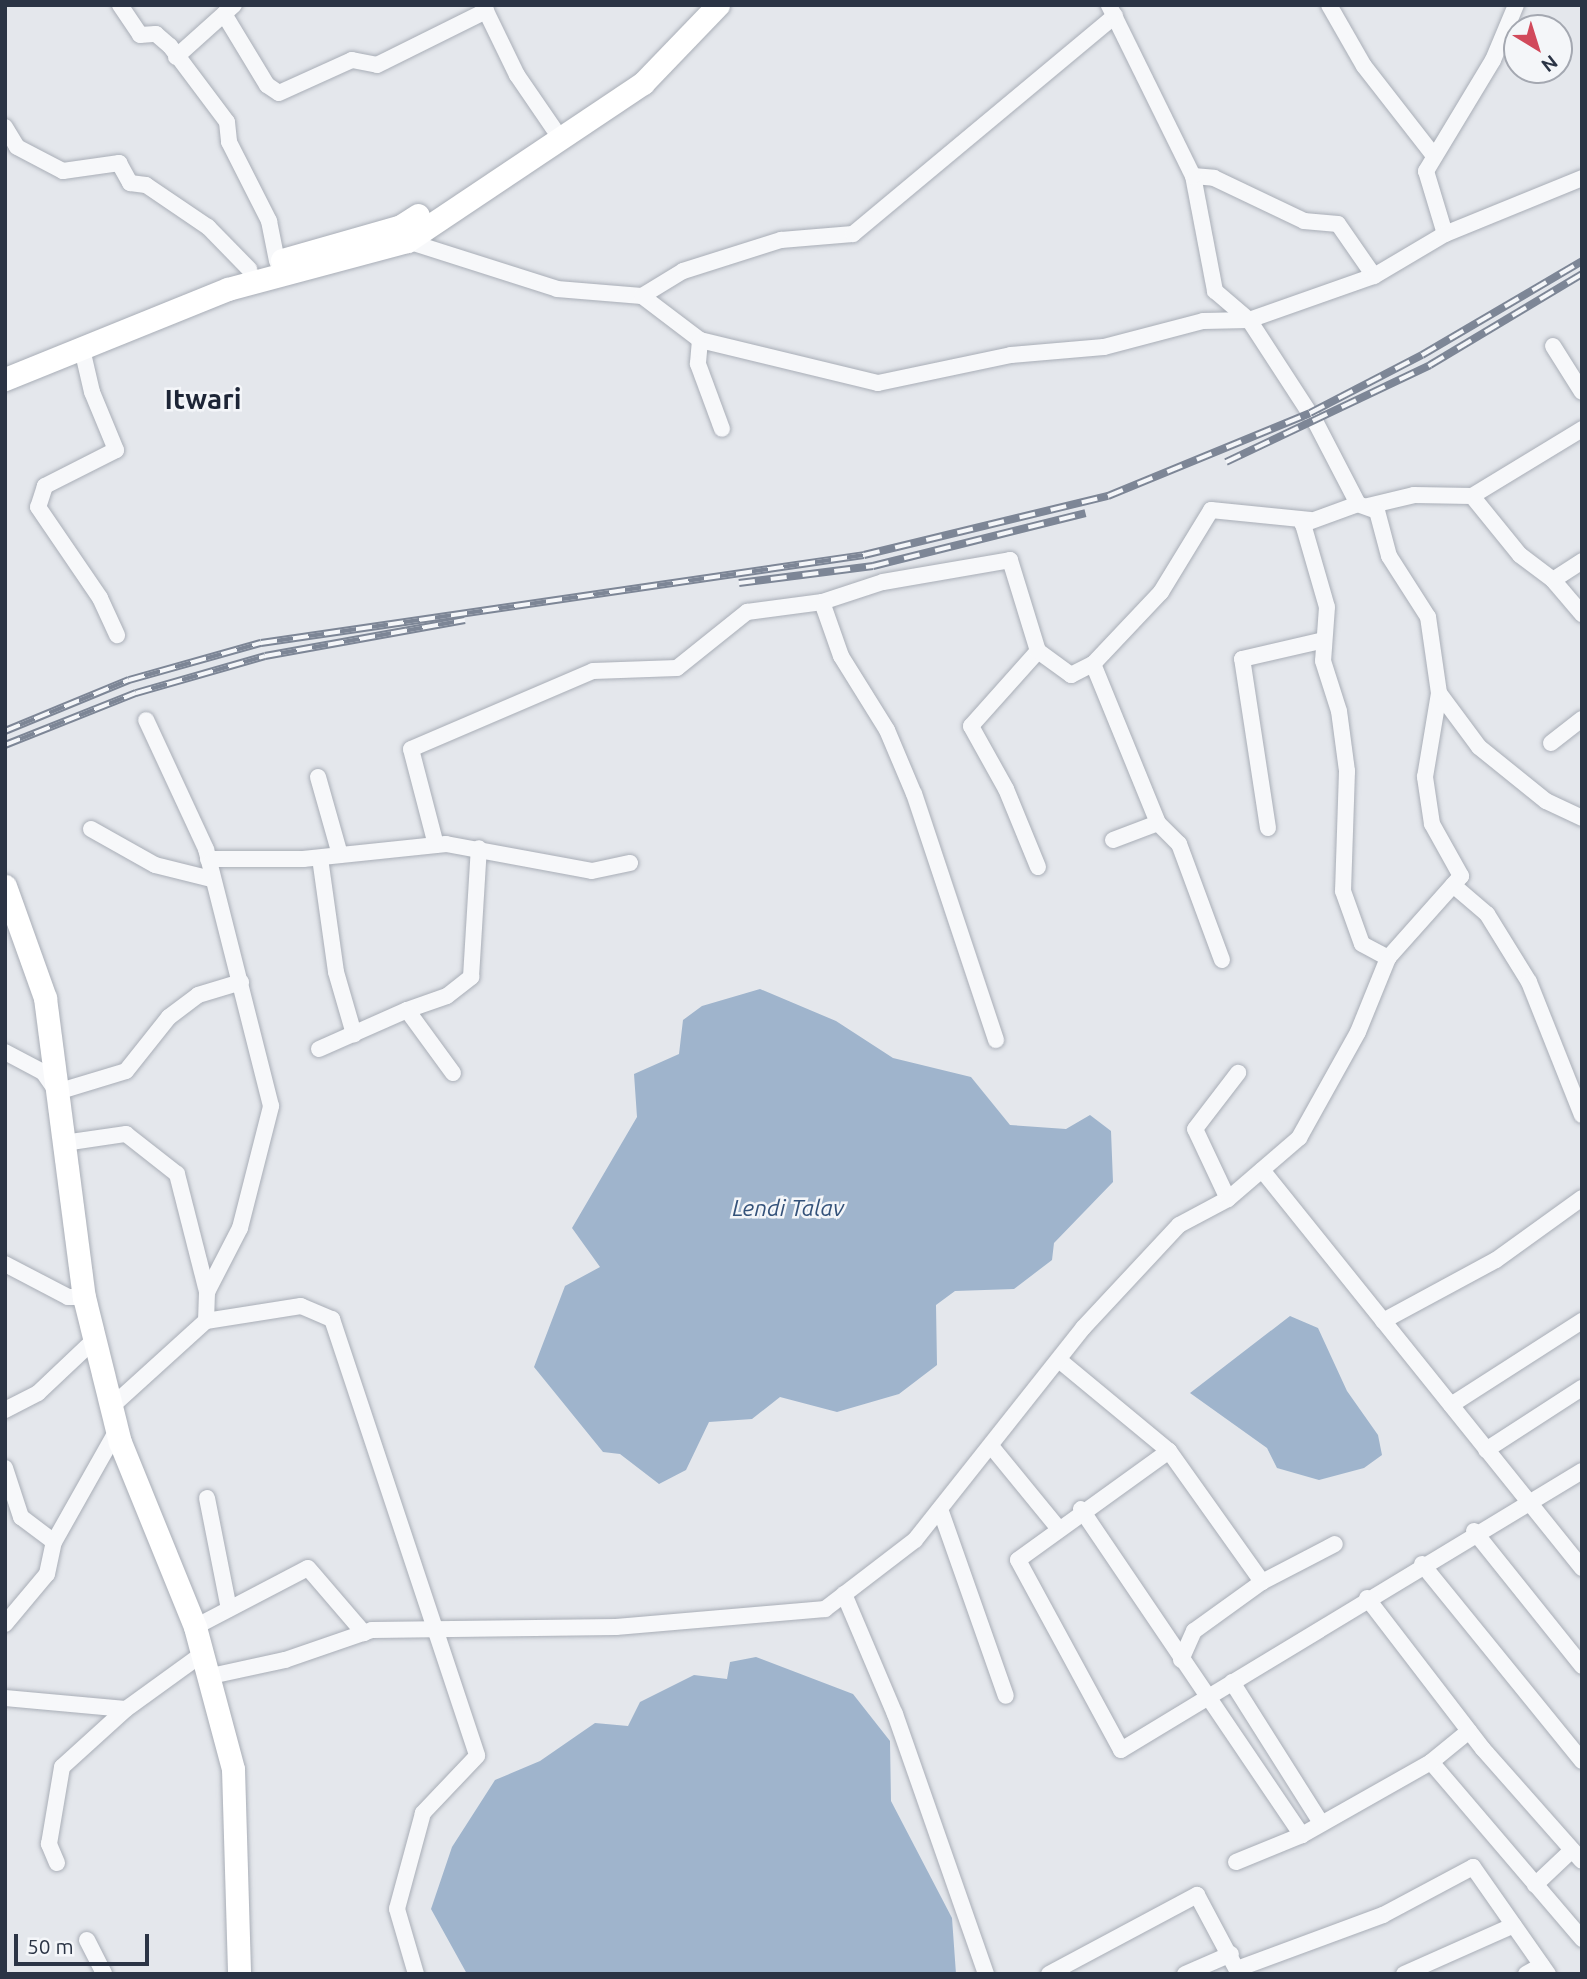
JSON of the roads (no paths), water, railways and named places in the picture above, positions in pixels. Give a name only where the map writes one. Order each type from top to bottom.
[{"type":"street","points":[[120,5],[140,36],[156,34],[227,122],[229,142],[269,221],[277,261]]},
{"type":"street","points":[[559,135],[631,73],[701,5]]},
{"type":"street","points":[[5,379],[132,321],[253,276],[404,233],[643,83],[718,5]]},
{"type":"street","points":[[1329,5],[1364,66],[1434,156]]},
{"type":"street","points":[[1445,234],[1426,171],[1493,60],[1516,5]]},
{"type":"street","points":[[176,57],[229,10],[267,85],[279,93],[352,60],[377,65],[485,8],[559,135]]},
{"type":"street","points":[[211,1676],[285,1660],[364,1633],[712,1621],[825,1609],[915,1541],[1059,1360],[1179,1225],[1228,1199],[1299,1138],[1358,1032],[1388,958],[1461,876],[1432,824],[1425,777],[1439,693],[1428,617],[1389,556],[1377,511],[1363,505],[1317,423],[1249,320],[1215,291],[1193,176],[1112,11],[853,234],[781,240],[683,271],[642,296]]},
{"type":"street","points":[[5,127],[18,147],[63,171],[119,163],[130,183],[146,185],[199,220],[253,276]]},
{"type":"street","points":[[1193,176],[1214,178],[1304,221],[1338,224],[1374,276]]},
{"type":"street","points":[[253,276],[277,261],[404,233],[557,289],[642,296],[700,340],[878,383],[1011,355],[1104,347],[1203,321],[1249,320],[1374,276],[1445,234],[1582,178]]},
{"type":"street","points":[[700,340],[698,364],[722,429]]},
{"type":"street","points":[[5,367],[80,343]]},
{"type":"street","points":[[80,343],[116,450],[45,486],[38,507],[100,598],[117,635]]},
{"type":"street","points":[[1553,346],[1582,392]]},
{"type":"street","points":[[1388,958],[1362,944],[1343,891],[1347,771],[1339,711],[1323,661],[1327,607],[1303,524],[1363,505],[1414,495],[1472,496],[1582,429]]},
{"type":"street","points":[[1472,496],[1520,555],[1553,580],[1582,614]]},
{"type":"street","points":[[436,845],[411,749],[593,671],[677,668],[747,612],[822,602],[883,582],[1010,560],[1038,651],[1071,676],[1093,664],[1161,592],[1211,510],[1311,520]]},
{"type":"street","points":[[1553,580],[1582,561]]},
{"type":"street","points":[[822,602],[841,656],[887,730],[914,794],[996,1040]]},
{"type":"street","points":[[1268,828],[1242,659],[1324,640]]},
{"type":"street","points":[[1038,651],[971,726],[1006,789],[1038,867]]},
{"type":"street","points":[[1093,664],[1158,823],[1179,844],[1222,960]]},
{"type":"street","points":[[1439,693],[1479,747],[1546,801],[1582,818]]},
{"type":"street","points":[[1551,743],[1582,719]]},
{"type":"street","points":[[146,720],[208,859],[271,1105],[240,1228],[207,1292]]},
{"type":"street","points":[[318,777],[340,855]]},
{"type":"street","points":[[1113,840],[1158,823]]},
{"type":"street","points":[[92,829],[155,865],[211,879]]},
{"type":"street","points":[[208,859],[320,858],[436,845],[479,848],[592,872],[631,863]]},
{"type":"street","points":[[319,1049],[407,1010],[447,996],[471,977],[479,848]]},
{"type":"street","points":[[320,858],[336,972],[354,1034]]},
{"type":"street","points":[[1453,885],[1487,914],[1529,982],[1582,1115]]},
{"type":"street","points":[[5,886],[45,998],[84,1297],[111,1407],[138,1496],[195,1627],[211,1676],[233,1769],[239,1974]]},
{"type":"street","points":[[57,1092],[126,1070],[169,1017],[198,995],[241,982]]},
{"type":"street","points":[[407,1010],[453,1073]]},
{"type":"street","points":[[5,1052],[43,1072],[57,1092]]},
{"type":"street","points":[[1228,1199],[1195,1129],[1238,1073]]},
{"type":"street","points":[[64,1143],[126,1133],[177,1174],[207,1292],[206,1321]]},
{"type":"street","points":[[1262,1170],[1582,1568]]},
{"type":"street","points":[[1383,1321],[1496,1260],[1582,1198]]},
{"type":"street","points":[[5,1264],[68,1297],[84,1297]]},
{"type":"street","points":[[111,1407],[206,1321],[300,1306],[332,1320],[477,1756],[423,1813],[397,1909],[416,1974]]},
{"type":"street","points":[[1451,1405],[1582,1321]]},
{"type":"street","points":[[5,1410],[38,1393],[94,1339]]},
{"type":"street","points":[[1059,1360],[1169,1451],[1262,1582]]},
{"type":"street","points":[[1486,1450],[1582,1388]]},
{"type":"street","points":[[5,1624],[47,1574],[54,1542],[117,1430]]},
{"type":"street","points":[[991,1446],[1058,1528]]},
{"type":"street","points":[[1169,1451],[1081,1509],[1018,1560],[1121,1750],[1525,1500],[1582,1471]]},
{"type":"street","points":[[5,1468],[21,1517],[54,1542]]},
{"type":"street","points":[[207,1498],[229,1609]]},
{"type":"street","points":[[940,1509],[1006,1696]]},
{"type":"street","points":[[1081,1509],[1206,1698],[1302,1835]]},
{"type":"street","points":[[1474,1531],[1582,1666]]},
{"type":"street","points":[[1181,1660],[1194,1631],[1262,1582],[1335,1544]]},
{"type":"street","points":[[1422,1564],[1582,1761]]},
{"type":"street","points":[[195,1627],[308,1568],[364,1633]]},
{"type":"street","points":[[844,1594],[895,1714],[986,1974]]},
{"type":"street","points":[[1367,1598],[1469,1731],[1577,1856],[1535,1885]]},
{"type":"street","points":[[57,1863],[49,1844],[62,1767],[126,1709],[202,1654]]},
{"type":"street","points":[[1232,1682],[1321,1823]]},
{"type":"street","points":[[5,1698],[126,1709]]},
{"type":"street","points":[[1236,1862],[1302,1835],[1431,1762],[1469,1731]]},
{"type":"street","points":[[1431,1762],[1582,1939]]},
{"type":"street","points":[[1185,1974],[1235,1966],[1383,1915],[1473,1867],[1545,1969],[1526,1974]]},
{"type":"street","points":[[1049,1974],[1197,1895],[1235,1966]]},
{"type":"street","points":[[1404,1974],[1514,1925]]},
{"type":"street","points":[[87,1940],[104,1974]]},
{"type":"water","name":"Lendi Talav","points":[[760,989],[836,1021],[893,1058],[971,1077],[1010,1125],[1066,1129],[1090,1115],[1111,1131],[1113,1182],[1054,1243],[1052,1260],[1014,1289],[955,1291],[936,1305],[937,1365],[899,1394],[837,1412],[780,1397],[752,1419],[709,1422],[686,1470],[659,1484],[620,1454],[603,1452],[534,1367],[565,1286],[600,1267],[572,1228],[637,1117],[634,1074],[679,1054],[683,1020],[702,1006]]},
{"type":"water","points":[[1290,1316],[1318,1328],[1347,1391],[1378,1435],[1382,1455],[1364,1468],[1319,1480],[1277,1468],[1267,1448],[1190,1393]]},
{"type":"water","points":[[756,1657],[853,1694],[890,1741],[891,1801],[952,1918],[956,1974],[467,1974],[431,1909],[452,1847],[495,1780],[540,1761],[595,1723],[628,1726],[640,1702],[694,1675],[727,1679],[730,1662]]},
{"type":"railway","points":[[5,731],[129,680],[261,643],[864,555],[1108,496],[1310,413],[1422,355],[1582,261]]},
{"type":"railway","points":[[1226,462],[1430,365],[1582,274]]},
{"type":"railway","points":[[739,583],[873,566],[1085,513]]},
{"type":"railway","points":[[5,745],[136,693],[265,656],[465,620]]},
{"type":"district","name":"Itwari","points":[[203,399]]}]
